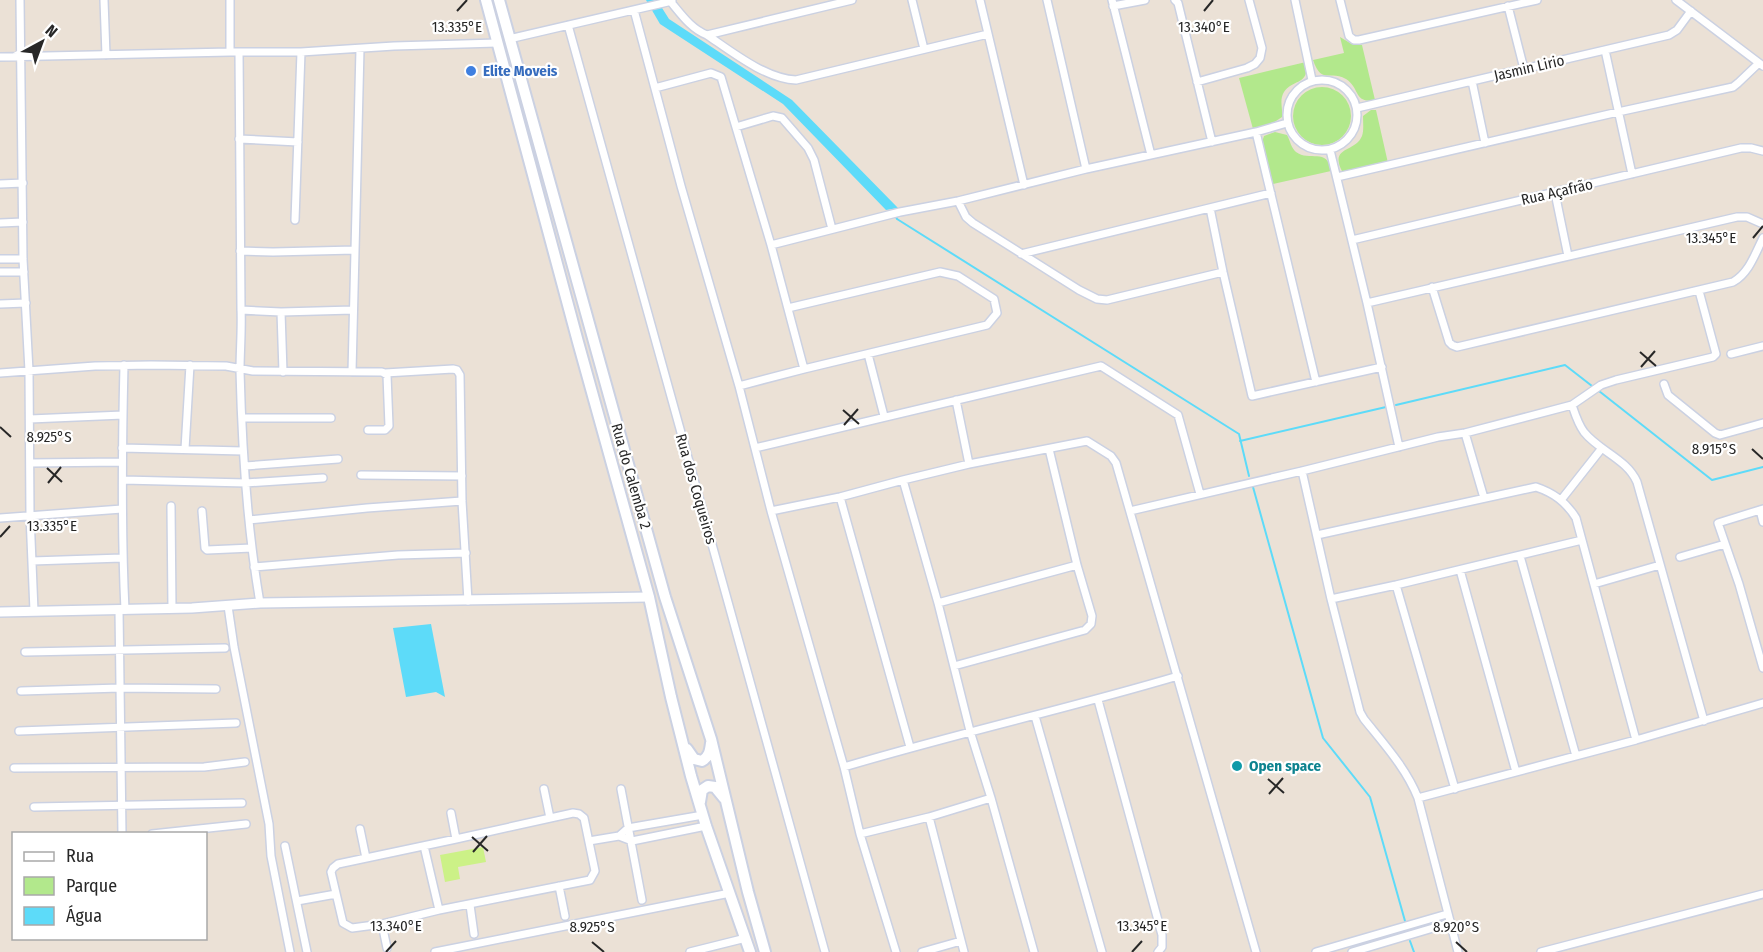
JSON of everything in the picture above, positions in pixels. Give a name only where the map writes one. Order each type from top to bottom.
[{"type":"main road","name":"Rua do Calemba 2","points":[[486,0],[649,597],[683,744],[703,816],[750,952]]},
{"type":"main road","name":"Rua do Calemba 2","points":[[499,0],[665,597],[711,740],[765,952]]},
{"type":"main road","points":[[683,744],[694,759],[700,761],[710,752],[711,740]]},
{"type":"main road","points":[[703,816],[702,790],[712,785],[725,801]]},
{"type":"street","points":[[20,0],[23,259],[29,371],[30,515],[34,611]]},
{"type":"street","points":[[104,0],[106,55]]},
{"type":"street","points":[[230,0],[230,52]]},
{"type":"street","points":[[707,35],[852,0]]},
{"type":"street","points":[[912,0],[924,50]]},
{"type":"street","points":[[980,0],[1024,185]]},
{"type":"street","points":[[1047,0],[1086,169]]},
{"type":"street","points":[[1145,0],[1113,3],[1151,155]]},
{"type":"street","points":[[1174,0],[1178,3],[1212,142]]},
{"type":"street","points":[[1197,82],[1247,68],[1256,64],[1260,58],[1262,48],[1249,0]]},
{"type":"street","points":[[1295,0],[1312,80]]},
{"type":"street","points":[[1340,0],[1349,36],[1354,40],[1538,0]]},
{"type":"street","points":[[1337,177],[1733,87],[1761,64],[1676,0]]},
{"type":"street","points":[[509,39],[672,1],[687,21],[699,32],[783,80],[796,80],[988,34]]},
{"type":"street","points":[[1508,6],[1524,69]]},
{"type":"street","points":[[634,10],[756,448],[771,512],[844,767],[860,834],[896,952]]},
{"type":"street","name":"Jasmin Lirio","points":[[1357,108],[1669,35],[1677,30],[1691,11]]},
{"type":"street","name":"Rua dos Coqueiros","points":[[568,25],[825,952]]},
{"type":"street","points":[[0,57],[301,52],[497,43]]},
{"type":"street","points":[[352,372],[360,49]]},
{"type":"street","points":[[1605,50],[1632,174]]},
{"type":"street","points":[[239,52],[242,310],[240,369],[243,451],[254,567],[260,603]]},
{"type":"street","points":[[295,220],[301,52]]},
{"type":"street","points":[[655,88],[711,73],[721,77],[771,245],[804,369]]},
{"type":"street","points":[[1312,80],[1326,80],[1339,84],[1348,90],[1357,108],[1356,128],[1342,145],[1330,150],[1313,149],[1302,144],[1294,136],[1287,123],[1288,106],[1292,97],[1299,88],[1312,80]]},
{"type":"street","points":[[1472,81],[1485,143]]},
{"type":"street","points":[[736,127],[773,116],[782,118],[808,148],[814,160],[832,229]]},
{"type":"street","points":[[771,245],[900,212],[958,201],[1287,123]]},
{"type":"street","points":[[1256,132],[1316,382]]},
{"type":"street","points":[[239,139],[298,142]]},
{"type":"street","name":"Rua Açafrão","points":[[1352,240],[1741,148],[1763,151]]},
{"type":"street","points":[[1330,150],[1399,447]]},
{"type":"street","points":[[0,184],[22,183]]},
{"type":"street","points":[[1021,254],[1271,193]]},
{"type":"street","points":[[1555,193],[1568,256]]},
{"type":"street","points":[[958,201],[966,217],[973,223],[1097,299],[1107,300],[1223,272]]},
{"type":"street","points":[[1210,208],[1252,396],[1382,367]]},
{"type":"street","points":[[1367,303],[1737,217],[1747,217],[1763,224]]},
{"type":"street","points":[[0,223],[23,222]]},
{"type":"street","points":[[1432,287],[1449,342],[1457,347],[1733,282],[1746,271],[1763,238]]},
{"type":"street","points":[[240,251],[355,250]]},
{"type":"street","points":[[0,260],[23,259]]},
{"type":"street","points":[[0,272],[24,272]]},
{"type":"street","points":[[739,386],[987,325],[997,313],[994,299],[958,276],[940,272],[788,308]]},
{"type":"street","points":[[1130,511],[1438,437],[1465,433],[1572,405],[1601,385],[1715,356],[1699,291]]},
{"type":"street","points":[[0,303],[26,303]]},
{"type":"street","points":[[242,310],[281,312],[353,310]]},
{"type":"street","points":[[281,312],[283,372]]},
{"type":"street","points":[[1731,354],[1763,346]]},
{"type":"street","points":[[868,354],[884,417]]},
{"type":"street","points":[[0,373],[124,365],[226,366],[253,371],[283,372],[385,373],[457,370],[460,375],[462,501],[468,601]]},
{"type":"street","points":[[122,832],[119,650],[122,610],[124,365]]},
{"type":"street","points":[[185,449],[190,365]]},
{"type":"street","points":[[756,448],[1101,366],[1178,416],[1200,494]]},
{"type":"street","points":[[368,430],[388,428],[387,375],[385,373]]},
{"type":"street","points":[[1664,384],[1668,395],[1720,435],[1763,423]]},
{"type":"street","points":[[956,400],[969,464]]},
{"type":"street","points":[[1572,405],[1584,431],[1634,475],[1704,721]]},
{"type":"street","points":[[30,419],[123,415]]},
{"type":"street","points":[[242,418],[331,418]]},
{"type":"street","points":[[1465,433],[1484,498]]},
{"type":"street","points":[[771,512],[969,464],[1087,441],[1111,456],[1116,463],[1256,952]]},
{"type":"street","points":[[122,448],[243,451]]},
{"type":"street","points":[[1561,500],[1602,448]]},
{"type":"street","points":[[954,666],[1088,628],[1092,616],[1077,566],[1049,449]]},
{"type":"street","points":[[245,466],[339,459]]},
{"type":"street","points":[[30,463],[122,462]]},
{"type":"street","points":[[1302,471],[1360,712],[1406,772],[1418,798],[1458,952]]},
{"type":"street","points":[[361,475],[462,476]]},
{"type":"street","points":[[123,480],[246,483],[323,478]]},
{"type":"street","points":[[903,480],[938,603],[970,731],[1034,952]]},
{"type":"street","points":[[1317,535],[1536,486],[1547,491],[1570,508],[1576,518],[1636,740]]},
{"type":"street","points":[[840,497],[910,747]]},
{"type":"street","points":[[249,520],[462,501]]},
{"type":"street","points":[[171,506],[172,608]]},
{"type":"street","points":[[0,518],[122,509]]},
{"type":"street","points":[[1763,522],[1761,509],[1718,523],[1763,668]]},
{"type":"street","points":[[202,511],[207,550],[252,548]]},
{"type":"street","points":[[1331,599],[1582,540]]},
{"type":"street","points":[[1680,558],[1725,544]]},
{"type":"street","points":[[254,567],[398,555],[466,553]]},
{"type":"street","points":[[1520,556],[1576,756]]},
{"type":"street","points":[[32,561],[122,558]]},
{"type":"street","points":[[938,603],[1077,566]]},
{"type":"street","points":[[1594,584],[1660,566]]},
{"type":"street","points":[[1460,570],[1516,772]]},
{"type":"street","points":[[1396,585],[1455,789]]},
{"type":"street","points":[[0,612],[122,610],[260,603],[649,597]]},
{"type":"street","points":[[228,606],[269,824],[271,856],[290,952]]},
{"type":"street","points":[[25,652],[225,648]]},
{"type":"street","points":[[844,767],[910,747],[1035,716],[1178,676]]},
{"type":"street","points":[[21,691],[120,688],[216,689]]},
{"type":"street","points":[[1098,699],[1162,935],[1162,947],[1158,952]]},
{"type":"street","points":[[1418,798],[1636,740],[1763,703]]},
{"type":"street","points":[[1035,716],[1102,952]]},
{"type":"street","points":[[19,731],[236,723]]},
{"type":"street","points":[[14,768],[204,767],[245,762]]},
{"type":"street","points":[[544,789],[550,818]]},
{"type":"street","points":[[621,789],[642,900]]},
{"type":"street","points":[[860,834],[991,798]]},
{"type":"street","points":[[34,807],[242,803]]},
{"type":"street","points":[[451,813],[456,839]]},
{"type":"street","points":[[573,813],[584,818],[596,871],[590,880],[439,910],[382,924],[352,928],[343,922],[331,872],[338,864],[550,818],[573,813]]},
{"type":"street","points":[[619,837],[628,828],[703,816]]},
{"type":"street","points":[[589,841],[619,837],[632,841],[703,816]]},
{"type":"street","points":[[928,817],[964,952]]},
{"type":"street","points":[[171,832],[246,824]]},
{"type":"street","points":[[360,830],[366,858]]},
{"type":"street","points":[[285,846],[307,952]]},
{"type":"street","points":[[424,846],[439,910]]},
{"type":"street","points":[[559,886],[565,916]]},
{"type":"street","points":[[435,952],[730,892]]},
{"type":"street","points":[[297,901],[336,894]]},
{"type":"street","points":[[1541,952],[1763,894]]},
{"type":"street","points":[[470,905],[474,934]]},
{"type":"street","points":[[1316,952],[1447,914]]},
{"type":"street","points":[[1352,952],[1450,923]]},
{"type":"street","points":[[382,924],[387,948]]},
{"type":"street","points":[[690,952],[746,938]]},
{"type":"street","points":[[922,952],[961,942]]},
{"type":"green space","points":[[1340,37],[1350,43],[1362,45],[1375,100],[1364,100],[1346,79],[1340,76],[1323,75],[1316,68],[1313,60],[1344,53]]},
{"type":"green space","points":[[1306,62],[1306,75],[1284,92],[1281,101],[1282,117],[1273,123],[1253,129],[1239,78]]},
{"type":"green space","points":[[1316,87],[1328,87],[1343,95],[1351,110],[1351,122],[1343,137],[1328,145],[1316,145],[1301,137],[1293,122],[1293,110],[1301,95]]},
{"type":"green space","points":[[1371,110],[1376,110],[1388,163],[1343,173],[1339,158],[1344,151],[1359,141],[1363,134],[1363,116]]},
{"type":"green space","points":[[1275,132],[1287,135],[1296,152],[1301,155],[1326,159],[1331,171],[1273,184],[1262,142],[1264,136]]},
{"type":"green space","points":[[483,847],[486,862],[458,867],[460,879],[445,882],[440,855]]},
{"type":"water","points":[[646,0],[657,0],[669,19],[792,100],[898,208],[886,210],[783,104],[660,24]]},
{"type":"water","points":[[431,624],[445,697],[436,692],[406,697],[393,628]]},
{"type":"waterway","points":[[893,210],[897,219],[1239,434],[1249,476]]},
{"type":"waterway","points":[[1396,405],[1565,365],[1592,386]]},
{"type":"waterway","points":[[1599,391],[1712,480],[1763,467]]},
{"type":"waterway","points":[[1240,441],[1386,407]]},
{"type":"waterway","points":[[1253,487],[1323,738],[1370,797],[1405,921]]},
{"type":"waterway","points":[[1410,941],[1414,952]]},
{"type":"place","name":"Elite Moveis","points":[[471,71]]},
{"type":"place","name":"Open space","points":[[1237,766]]}]
